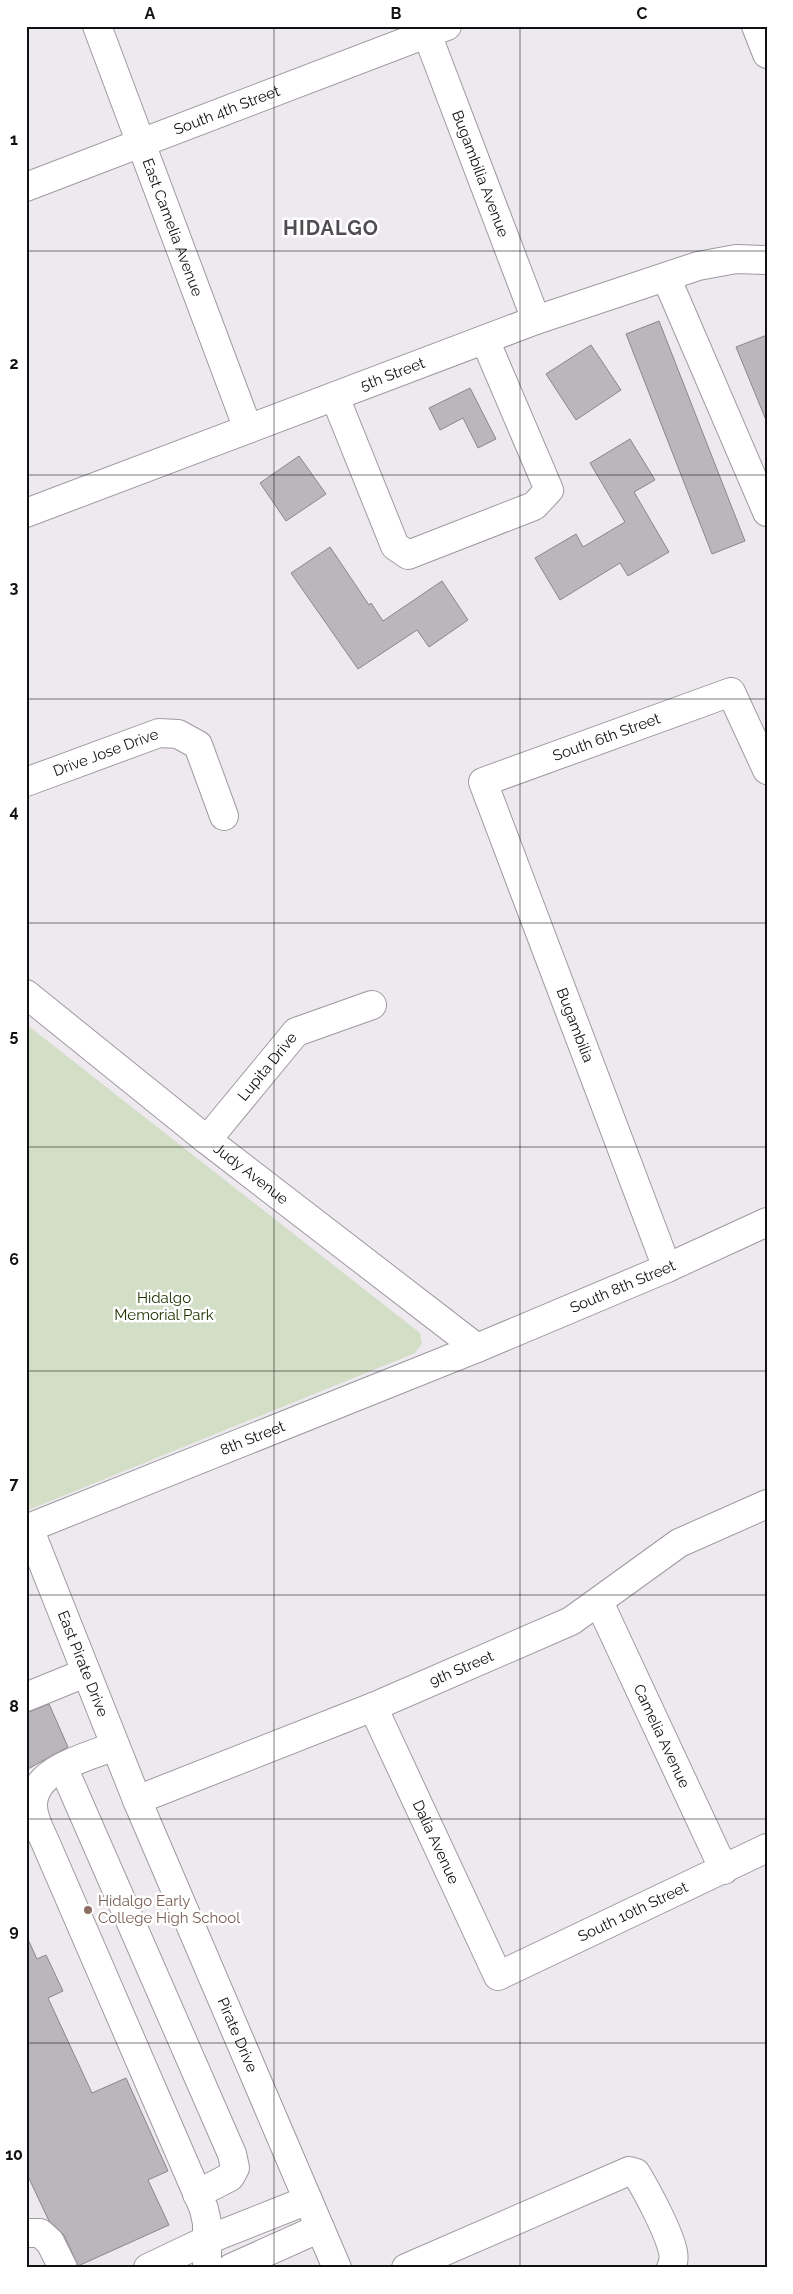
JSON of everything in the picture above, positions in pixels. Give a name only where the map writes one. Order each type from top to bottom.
[{"type":"street","name":"East Camelia Avenue","points":[[97,26],[248,429]]},
{"type":"street","points":[[756,26],[767,54]]},
{"type":"street","name":"South 4th Street","points":[[26,187],[142,144],[432,29]]},
{"type":"street","name":"Bugambilia Avenue","points":[[432,29],[536,320]]},
{"type":"street","name":"5th Street","points":[[26,514],[536,320],[698,266],[736,260],[767,260]]},
{"type":"street","points":[[666,277],[767,512]]},
{"type":"street","points":[[335,397],[395,546],[408,555],[534,506],[549,490],[485,340]]},
{"type":"street","name":"South 6th Street","points":[[483,782],[731,692],[767,770]]},
{"type":"street","name":"Drive Jose Drive","points":[[26,782],[159,733],[178,734],[198,745],[224,816]]},
{"type":"street","name":"Bugambilia","points":[[483,782],[667,1268]]},
{"type":"street","name":"Judy Avenue","points":[[26,994],[207,1140],[478,1348]]},
{"type":"street","name":"Lupita Drive","points":[[207,1140],[296,1032],[372,1005]]},
{"type":"street","name":"South 8th Street","points":[[478,1348],[667,1268],[767,1222]]},
{"type":"street","name":"8th Street","points":[[28,1529],[478,1348]]},
{"type":"street","name":"9th Street","points":[[137,1800],[373,1707],[571,1621],[679,1544],[767,1504]]},
{"type":"street","name":"East Pirate Drive","points":[[28,1529],[137,1800]]},
{"type":"street","name":"Camelia Avenue","points":[[599,1602],[724,1870]]},
{"type":"street","points":[[26,1697],[86,1673]]},
{"type":"street","name":"Dalia Avenue","points":[[373,1707],[498,1976]]},
{"type":"street","points":[[115,1746],[63,1767],[47,1776],[37,1788],[33,1805],[37,1822],[197,2194],[207,2223],[208,2268]]},
{"type":"street","points":[[63,1767],[232,2154],[235,2168],[230,2177],[197,2194]]},
{"type":"street","name":"Pirate Drive","points":[[137,1800],[337,2268]]},
{"type":"street","name":"South 10th Street","points":[[498,1976],[767,1848]]},
{"type":"street","points":[[406,2268],[629,2171],[636,2173],[643,2185],[666,2235],[673,2253],[671,2268]]},
{"type":"street","points":[[148,2268],[207,2240],[308,2200]]},
{"type":"street","points":[[230,2268],[320,2228]]},
{"type":"street","points":[[26,2233],[40,2233],[50,2242],[63,2268]]},
{"type":"green space","name":"Hidalgo Memorial Park","points":[[26,1024],[420,1333],[422,1344],[415,1353],[26,1511]]},
{"type":"building","points":[[659,321],[745,541],[712,554],[626,334]]},
{"type":"building","points":[[767,335],[767,420],[766,420],[736,347]]},
{"type":"building","points":[[591,345],[621,390],[576,420],[546,374]]},
{"type":"building","points":[[470,388],[496,439],[478,448],[463,418],[440,430],[429,408]]},
{"type":"building","points":[[630,439],[655,480],[634,492],[669,552],[628,576],[620,563],[560,600],[535,558],[576,534],[583,547],[625,522],[590,463]]},
{"type":"building","points":[[299,456],[326,494],[286,521],[260,483]]},
{"type":"building","points":[[330,547],[369,605],[371,603],[383,621],[442,581],[468,620],[429,647],[417,630],[358,669],[291,573]]},
{"type":"building","points":[[49,1704],[68,1747],[26,1770],[26,1713]]},
{"type":"building","points":[[26,1935],[37,1959],[46,1955],[63,1991],[48,1998],[92,2093],[126,2078],[168,2171],[148,2180],[169,2225],[78,2266],[64,2235],[49,2221],[26,2172]]},
{"type":"place","name":"Hidalgo Early College High School","points":[[88,1910]]},
{"type":"district","name":"HIDALGO","points":[[331,228]]}]
